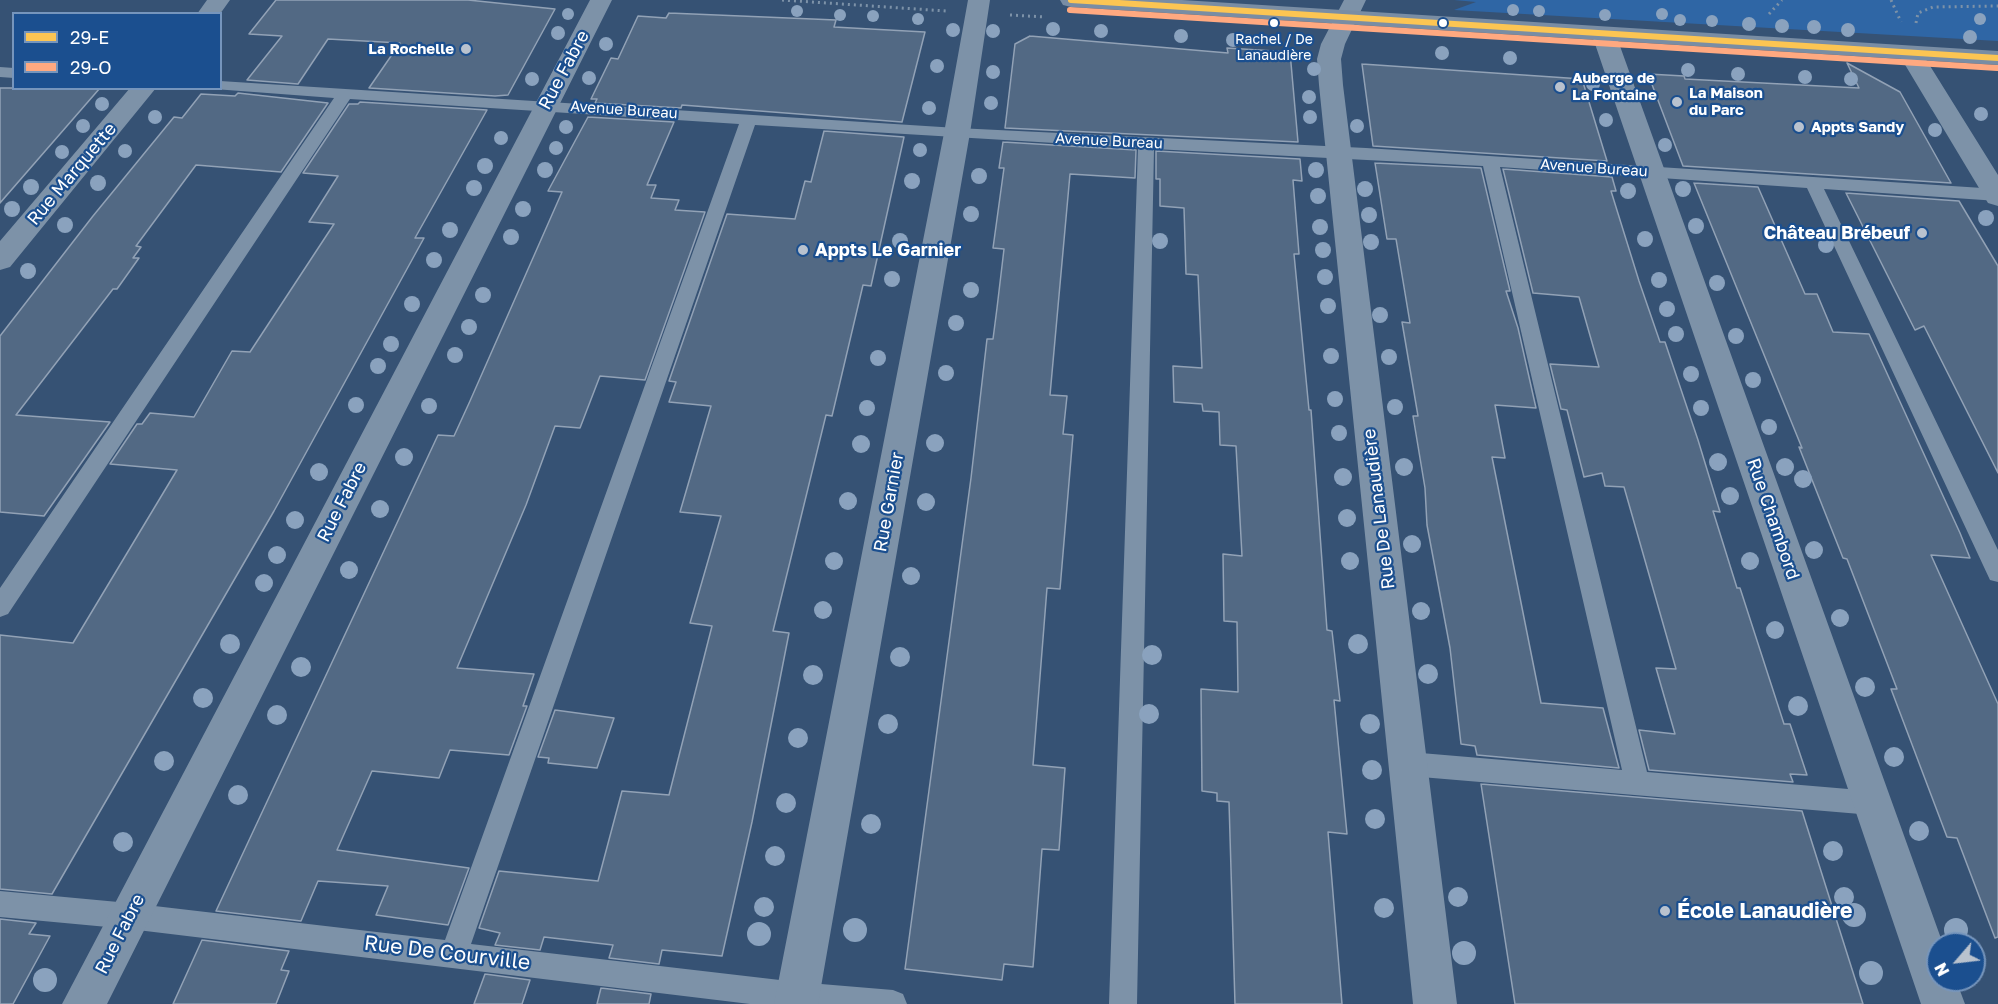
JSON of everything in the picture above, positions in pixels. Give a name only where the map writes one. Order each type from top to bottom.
[{"type":"main road","points":[[1071,0],[1352,9],[1604,35],[1998,58]]},
{"type":"street","points":[[210,12],[219,0]]},
{"type":"street","name":"Rue Fabre","points":[[84,1004],[601,0]]},
{"type":"street","name":"Rue Garnier","points":[[797,1000],[957,133],[978,6]]},
{"type":"street","name":"Rue De Lanaudière","points":[[1352,9],[1335,37],[1329,59],[1337,153],[1435,1004]]},
{"type":"street","name":"Rue Chambord","points":[[1604,35],[1943,1004]]},
{"type":"street","points":[[1911,53],[1997,195]]},
{"type":"street","name":"Rue Marquette","points":[[0,260],[142,90]]},
{"type":"lane","name":"Avenue Bureau","points":[[222,86],[957,133],[1490,161],[1997,195]]},
{"type":"lane","points":[[0,607],[346,93]]},
{"type":"lane","points":[[454,953],[749,118]]},
{"type":"lane","points":[[1124,1004],[1146,142]]},
{"type":"lane","points":[[1490,161],[1637,782]]},
{"type":"lane","points":[[1813,183],[1998,573]]},
{"type":"lane","points":[[1409,764],[1872,803]]},
{"type":"lane","name":"Rue De Courville","points":[[0,904],[129,916],[454,953],[797,1000],[893,1004]]},
{"type":"path","points":[[782,0],[978,6]]},
{"type":"path","points":[[1767,16],[1782,0]]},
{"type":"path","points":[[1892,0],[1902,23]]},
{"type":"path","points":[[1916,24],[1918,13],[1934,7],[1998,6]]},
{"type":"shaded area","points":[[1454,0],[1998,0],[1998,41],[1454,10],[1476,2]]},
{"type":"building","points":[[276,0],[468,0],[555,9],[508,95],[495,96],[369,88],[400,43],[328,39],[298,84],[247,80],[282,36],[249,34]]},
{"type":"building","points":[[669,13],[836,20],[834,27],[925,32],[902,122],[682,105],[681,108],[595,103],[597,99],[591,99],[611,58],[618,59],[638,16],[666,18]]},
{"type":"building","points":[[1030,36],[1228,53],[1227,48],[1290,52],[1298,142],[1005,128],[1015,44]]},
{"type":"building","points":[[1847,63],[1900,92],[1951,183],[1683,166],[1648,74],[1684,76],[1685,79],[1859,88]]},
{"type":"building","points":[[1362,64],[1582,79],[1607,161],[1373,146]]},
{"type":"building","points":[[0,88],[98,90],[0,203]]},
{"type":"building","points":[[238,93],[328,103],[281,172],[196,165],[136,246],[141,247],[133,258],[139,258],[117,289],[113,289],[16,415],[110,422],[44,516],[0,512],[0,336],[93,216],[174,117],[182,118],[201,94],[235,96]]},
{"type":"building","points":[[360,102],[487,110],[415,238],[424,238],[274,511],[52,894],[0,889],[0,635],[73,643],[177,470],[110,464],[137,424],[142,424],[150,413],[194,417],[232,351],[250,352],[334,224],[309,222],[338,176],[303,173],[349,104]]},
{"type":"building","points":[[588,117],[674,122],[647,185],[656,185],[651,198],[679,200],[675,210],[705,212],[645,380],[600,376],[580,428],[555,426],[526,505],[457,668],[534,674],[523,706],[527,706],[509,755],[450,750],[439,778],[372,771],[337,850],[469,868],[448,925],[376,915],[388,886],[318,881],[301,921],[216,911],[438,435],[454,436],[562,192],[548,191]]},
{"type":"building","points":[[824,131],[904,137],[871,286],[863,285],[832,416],[826,415],[773,631],[789,633],[752,822],[722,956],[662,950],[659,964],[609,958],[613,945],[544,937],[540,950],[495,945],[500,933],[479,928],[499,871],[598,881],[622,791],[669,795],[712,626],[690,623],[721,516],[680,512],[711,406],[669,402],[676,382],[669,381],[727,214],[795,219],[805,181],[811,182]]},
{"type":"building","points":[[1003,142],[1136,150],[1135,178],[1070,174],[1050,395],[1067,396],[1063,434],[1073,435],[1060,589],[1047,588],[1033,765],[1065,768],[1059,850],[1042,849],[1033,967],[1004,964],[1002,980],[905,969],[971,478],[987,339],[993,339],[1004,249],[993,248],[1004,168],[999,168]]},
{"type":"building","points":[[1156,151],[1300,159],[1302,181],[1293,180],[1299,254],[1294,254],[1309,410],[1311,410],[1327,630],[1332,631],[1340,701],[1334,700],[1347,834],[1328,832],[1342,1004],[1235,1004],[1229,802],[1217,801],[1217,793],[1202,791],[1201,689],[1238,692],[1237,622],[1224,621],[1223,554],[1242,556],[1236,446],[1220,445],[1219,412],[1203,411],[1202,404],[1174,402],[1173,366],[1202,368],[1198,275],[1186,274],[1184,208],[1160,206],[1160,179],[1156,179]]},
{"type":"building","points":[[1375,163],[1481,168],[1510,291],[1506,291],[1518,328],[1536,408],[1495,405],[1505,458],[1492,457],[1541,703],[1603,708],[1619,768],[1477,755],[1475,746],[1461,744],[1450,648],[1427,525],[1425,488],[1413,416],[1418,416],[1402,322],[1410,323],[1396,239],[1387,239]]},
{"type":"building","points":[[1503,169],[1612,177],[1616,191],[1611,191],[1639,281],[1660,342],[1665,342],[1720,512],[1713,511],[1737,588],[1740,588],[1784,724],[1790,724],[1807,775],[1790,774],[1793,782],[1649,770],[1639,730],[1675,734],[1656,668],[1676,669],[1624,487],[1605,486],[1602,473],[1584,477],[1567,410],[1561,409],[1550,364],[1599,367],[1579,297],[1533,293]]},
{"type":"building","points":[[1694,183],[1758,187],[1805,294],[1817,294],[1833,332],[1869,334],[1960,533],[1970,558],[1931,555],[1998,704],[1998,937],[1995,938],[1957,838],[1947,837],[1891,689],[1897,689],[1847,559],[1843,558],[1799,447],[1802,448]]},
{"type":"building","points":[[1846,193],[1959,201],[1998,266],[1998,473],[1924,326],[1915,330]]},
{"type":"building","points":[[555,710],[614,718],[597,768],[548,763],[549,758],[538,757]]},
{"type":"building","name":"École Lanaudière","points":[[1481,784],[1802,811],[1863,1004],[1515,1004]]},
{"type":"building","points":[[0,919],[36,923],[29,934],[50,936],[13,1004],[0,1004]]},
{"type":"building","points":[[202,940],[289,951],[281,970],[289,971],[276,1004],[173,1004]]},
{"type":"building","points":[[485,974],[530,980],[522,1004],[474,1004]]},
{"type":"building","points":[[601,988],[651,994],[649,1004],[597,1004]]},
{"type":"transit line","name":"29-E","points":[[1071,0],[1998,58]]},
{"type":"transit line","name":"29-O","points":[[1070,10],[1997,68]]},
{"type":"place","name":"Rachel / De Lanaudière","points":[[1274,23]]},
{"type":"place","name":"La Rochelle","points":[[466,49]]},
{"type":"place","name":"Auberge de La Fontaine","points":[[1560,87]]},
{"type":"place","name":"La Maison du Parc","points":[[1677,102]]},
{"type":"place","name":"Appts Sandy","points":[[1799,127]]},
{"type":"place","name":"Château Brébeuf","points":[[1922,233]]},
{"type":"place","name":"Appts Le Garnier","points":[[803,250]]},
{"type":"place","name":"École Lanaudière","points":[[1665,911]]}]
